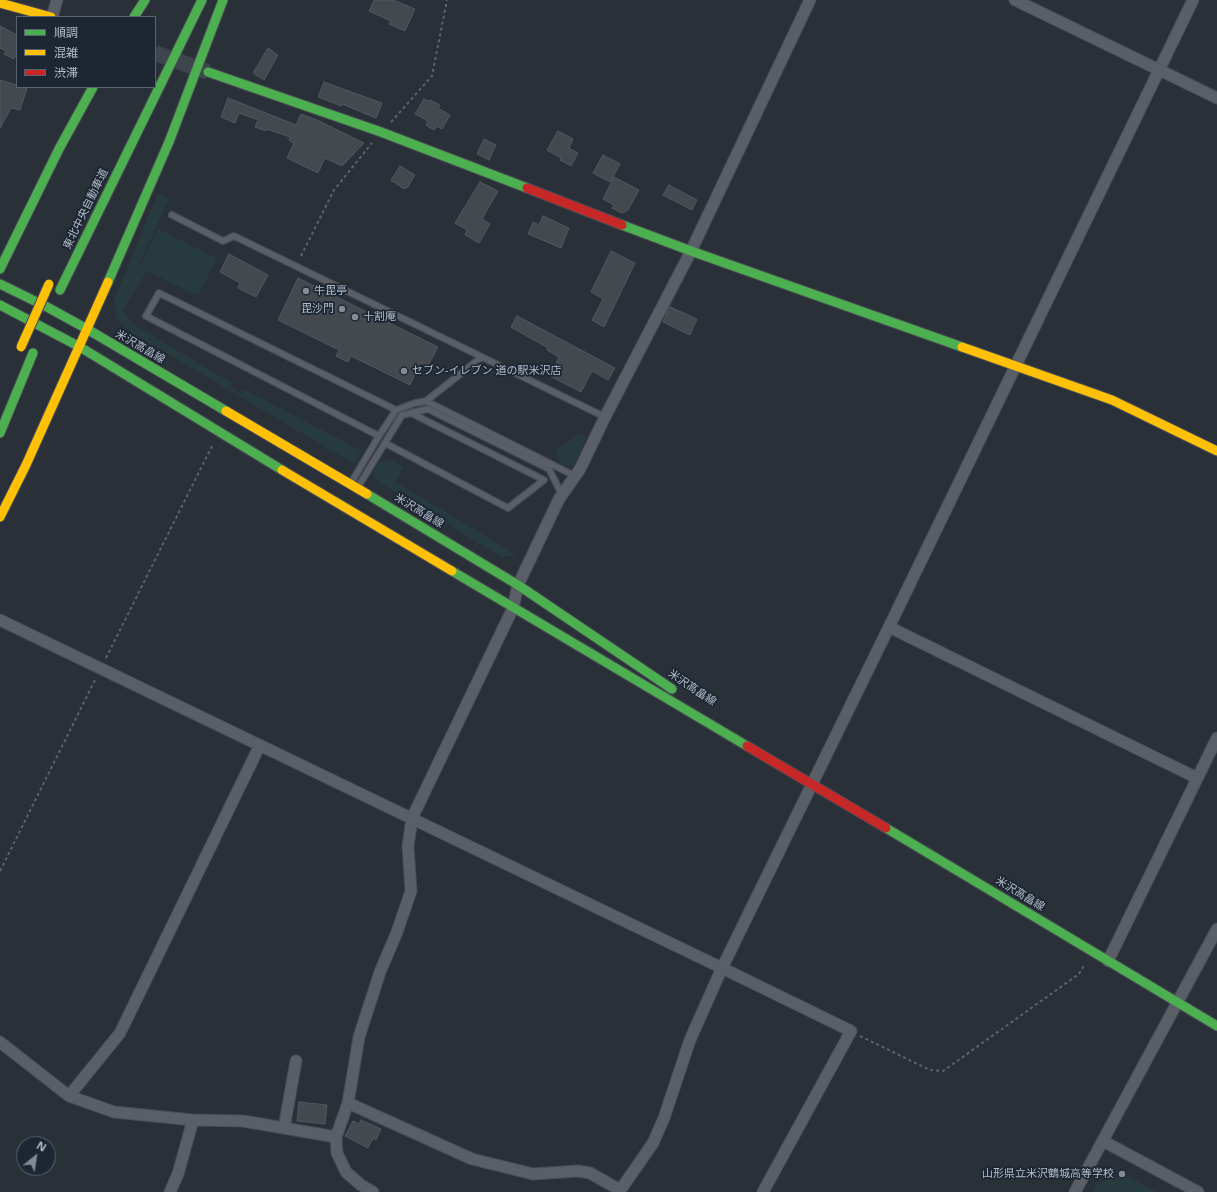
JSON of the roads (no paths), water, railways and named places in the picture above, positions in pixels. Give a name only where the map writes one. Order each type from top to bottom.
[{"type":"main road","points":[[135,16],[145,0]]},
{"type":"main road","name":"東北中央自動車道","points":[[0,433],[57,297],[202,0]]},
{"type":"main road","points":[[0,517],[26,466],[80,347],[169,142],[223,0]]},
{"type":"main road","points":[[0,3],[47,16]]},
{"type":"main road","points":[[208,72],[381,132],[691,251],[1112,400],[1217,451]]},
{"type":"main road","points":[[0,269],[59,149],[92,88]]},
{"type":"main road","points":[[19,351],[51,280]]},
{"type":"main road","name":"米沢高畠線","points":[[0,284],[87,329],[354,486],[518,585],[679,693]]},
{"type":"main road","name":"米沢高畠線","points":[[0,305],[80,347],[513,608],[812,784],[1217,1026]]},
{"type":"main road","name":"米沢高畠線","points":[[698,706],[812,784]]},
{"type":"street","points":[[51,16],[57,0]]},
{"type":"street","points":[[373,1192],[360,1185],[346,1172],[337,1153],[336,1138],[348,1103],[359,1037],[380,972],[397,932],[411,891],[408,846],[412,818],[513,608],[518,585],[562,495],[580,470],[605,417],[691,251],[810,0]]},
{"type":"street","points":[[1015,0],[1217,98]]},
{"type":"street","points":[[348,1103],[472,1159],[533,1174],[578,1171],[590,1173],[619,1191],[653,1143],[664,1118],[690,1040],[722,968],[1193,0]]},
{"type":"street","points":[[0,620],[722,968],[851,1032],[763,1192]]},
{"type":"street","points":[[889,627],[1197,778]]},
{"type":"street","points":[[1108,961],[1217,738]]},
{"type":"street","points":[[68,1096],[120,1033],[260,745]]},
{"type":"street","points":[[1075,1192],[1217,928]]},
{"type":"street","points":[[0,1042],[68,1096],[114,1112],[193,1120],[243,1121],[336,1138]]},
{"type":"street","points":[[284,1128],[296,1062]]},
{"type":"street","points":[[170,1192],[178,1174],[193,1120]]},
{"type":"street","points":[[1103,1141],[1198,1192]]},
{"type":"lane","points":[[172,215],[223,241],[234,236],[605,417]]},
{"type":"lane","points":[[379,436],[146,316],[159,293],[396,410]]},
{"type":"lane","points":[[354,486],[379,436],[396,410],[415,403],[426,401],[482,356]]},
{"type":"lane","points":[[426,401],[575,476]]},
{"type":"lane","points":[[354,486],[385,443],[402,415],[428,409],[549,469],[562,495]]},
{"type":"lane","points":[[385,443],[508,508],[544,480],[411,413]]},
{"type":"tunnel","points":[[156,53],[208,72]]},
{"type":"place","name":"牛毘亭","points":[[306,291]]},
{"type":"place","name":"毘沙門","points":[[342,309]]},
{"type":"place","name":"十割庵","points":[[355,317]]},
{"type":"place","name":"セブン-イレブン 道の駅米沢店","points":[[404,371]]},
{"type":"place","name":"山形県立米沢鶴城高等学校","points":[[1122,1174]]}]
